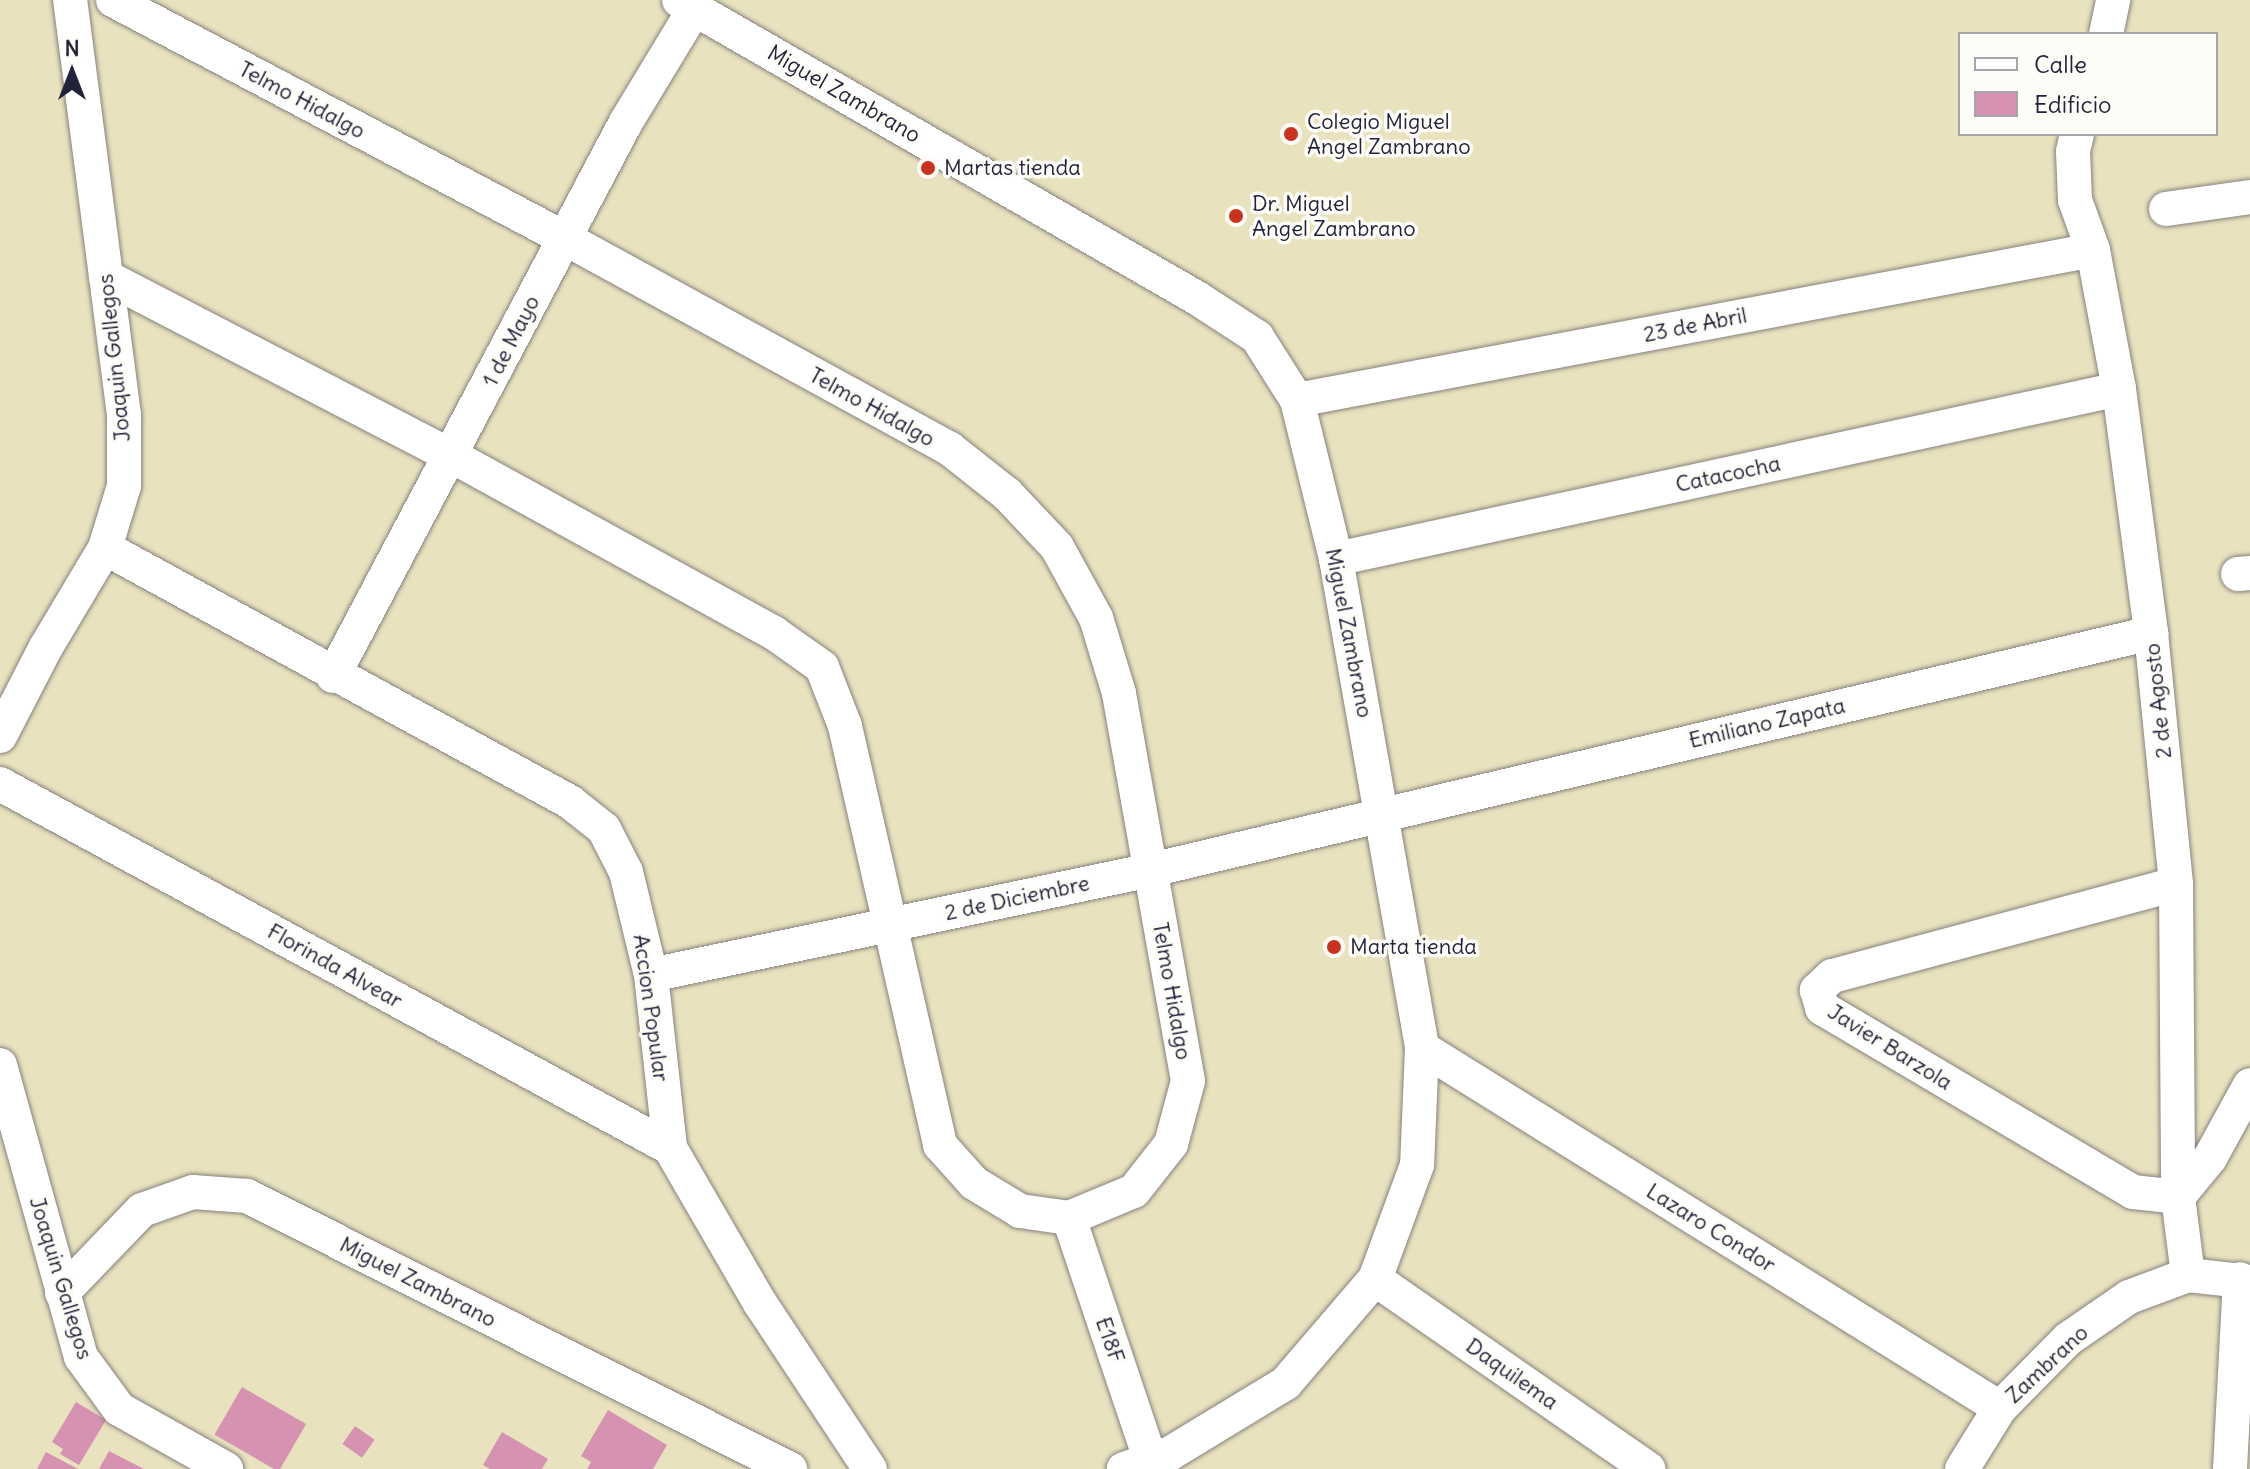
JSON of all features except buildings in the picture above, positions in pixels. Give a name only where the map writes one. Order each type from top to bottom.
[{"type":"street","name":"Joaquin Gallegos","points":[[0,736],[46,647],[105,548],[124,486],[124,429],[70,0]]},
{"type":"street","name":"Telmo Hidalgo","points":[[113,0],[564,238],[950,449],[1007,494],[1057,547],[1096,618],[1119,693],[1188,1081],[1171,1144],[1134,1191],[1069,1218]]},
{"type":"street","points":[[2106,32],[2113,0]]},
{"type":"street","name":"1 de Mayo","points":[[333,676],[452,456],[687,4]]},
{"type":"street","name":"Miguel Zambrano","points":[[687,4],[1209,306],[1257,337],[1297,400],[1336,559],[1422,1048],[1417,1165],[1375,1279],[1286,1383],[1148,1465]]},
{"type":"street","name":"2 de Agosto","points":[[2077,136],[2073,152],[2075,200],[2093,250],[2119,389],[2151,633],[2176,884],[2178,1197],[2188,1275]]},
{"type":"street","points":[[2166,209],[2250,197]]},
{"type":"street","name":"23 de Abril","points":[[1297,400],[2093,250]]},
{"type":"street","points":[[106,277],[452,456],[774,633],[822,667],[845,726],[940,1145],[974,1183],[1020,1211],[1069,1218]]},
{"type":"street","name":"Catacocha","points":[[1336,559],[2119,389]]},
{"type":"street","name":"Accion Popular","points":[[105,548],[333,676],[570,802],[604,829],[626,872],[651,975],[670,1148],[760,1303],[870,1469]]},
{"type":"street","name":"Emiliano Zapata","points":[[1382,814],[2151,633]]},
{"type":"street","name":"Florinda Alvear","points":[[0,784],[670,1148]]},
{"type":"street","name":"2 de Diciembre","points":[[651,975],[1151,870],[1382,814]]},
{"type":"street","name":"Javier Barzola","points":[[2176,884],[1832,976],[1817,990],[1822,1008],[2133,1192],[2178,1197]]},
{"type":"street","name":"Lazaro Condor","points":[[1422,1048],[2000,1408]]},
{"type":"street","name":"Joaquin Gallegos","points":[[0,1065],[81,1357],[119,1409],[226,1469]]},
{"type":"street","points":[[2178,1197],[2210,1158],[2250,1085]]},
{"type":"street","name":"Miguel Zambrano","points":[[62,1293],[142,1210],[193,1192],[247,1196],[790,1469]]},
{"type":"street","name":"E18F","points":[[1069,1218],[1148,1465]]},
{"type":"street","name":"Zambrano","points":[[1962,1469],[2000,1408],[2080,1331],[2129,1297],[2188,1275],[2245,1280]]},
{"type":"street","name":"Daquilema","points":[[1375,1279],[1648,1469]]},
{"type":"street","points":[[2230,1469],[2245,1280]]},
{"type":"place","name":"Colegio Miguel Angel Zambrano","points":[[1291,134]]},
{"type":"place","name":"Martas tienda","points":[[928,168]]},
{"type":"place","name":"Dr. Miguel Angel Zambrano","points":[[1236,216]]},
{"type":"place","name":"Marta tienda","points":[[1334,947]]}]
